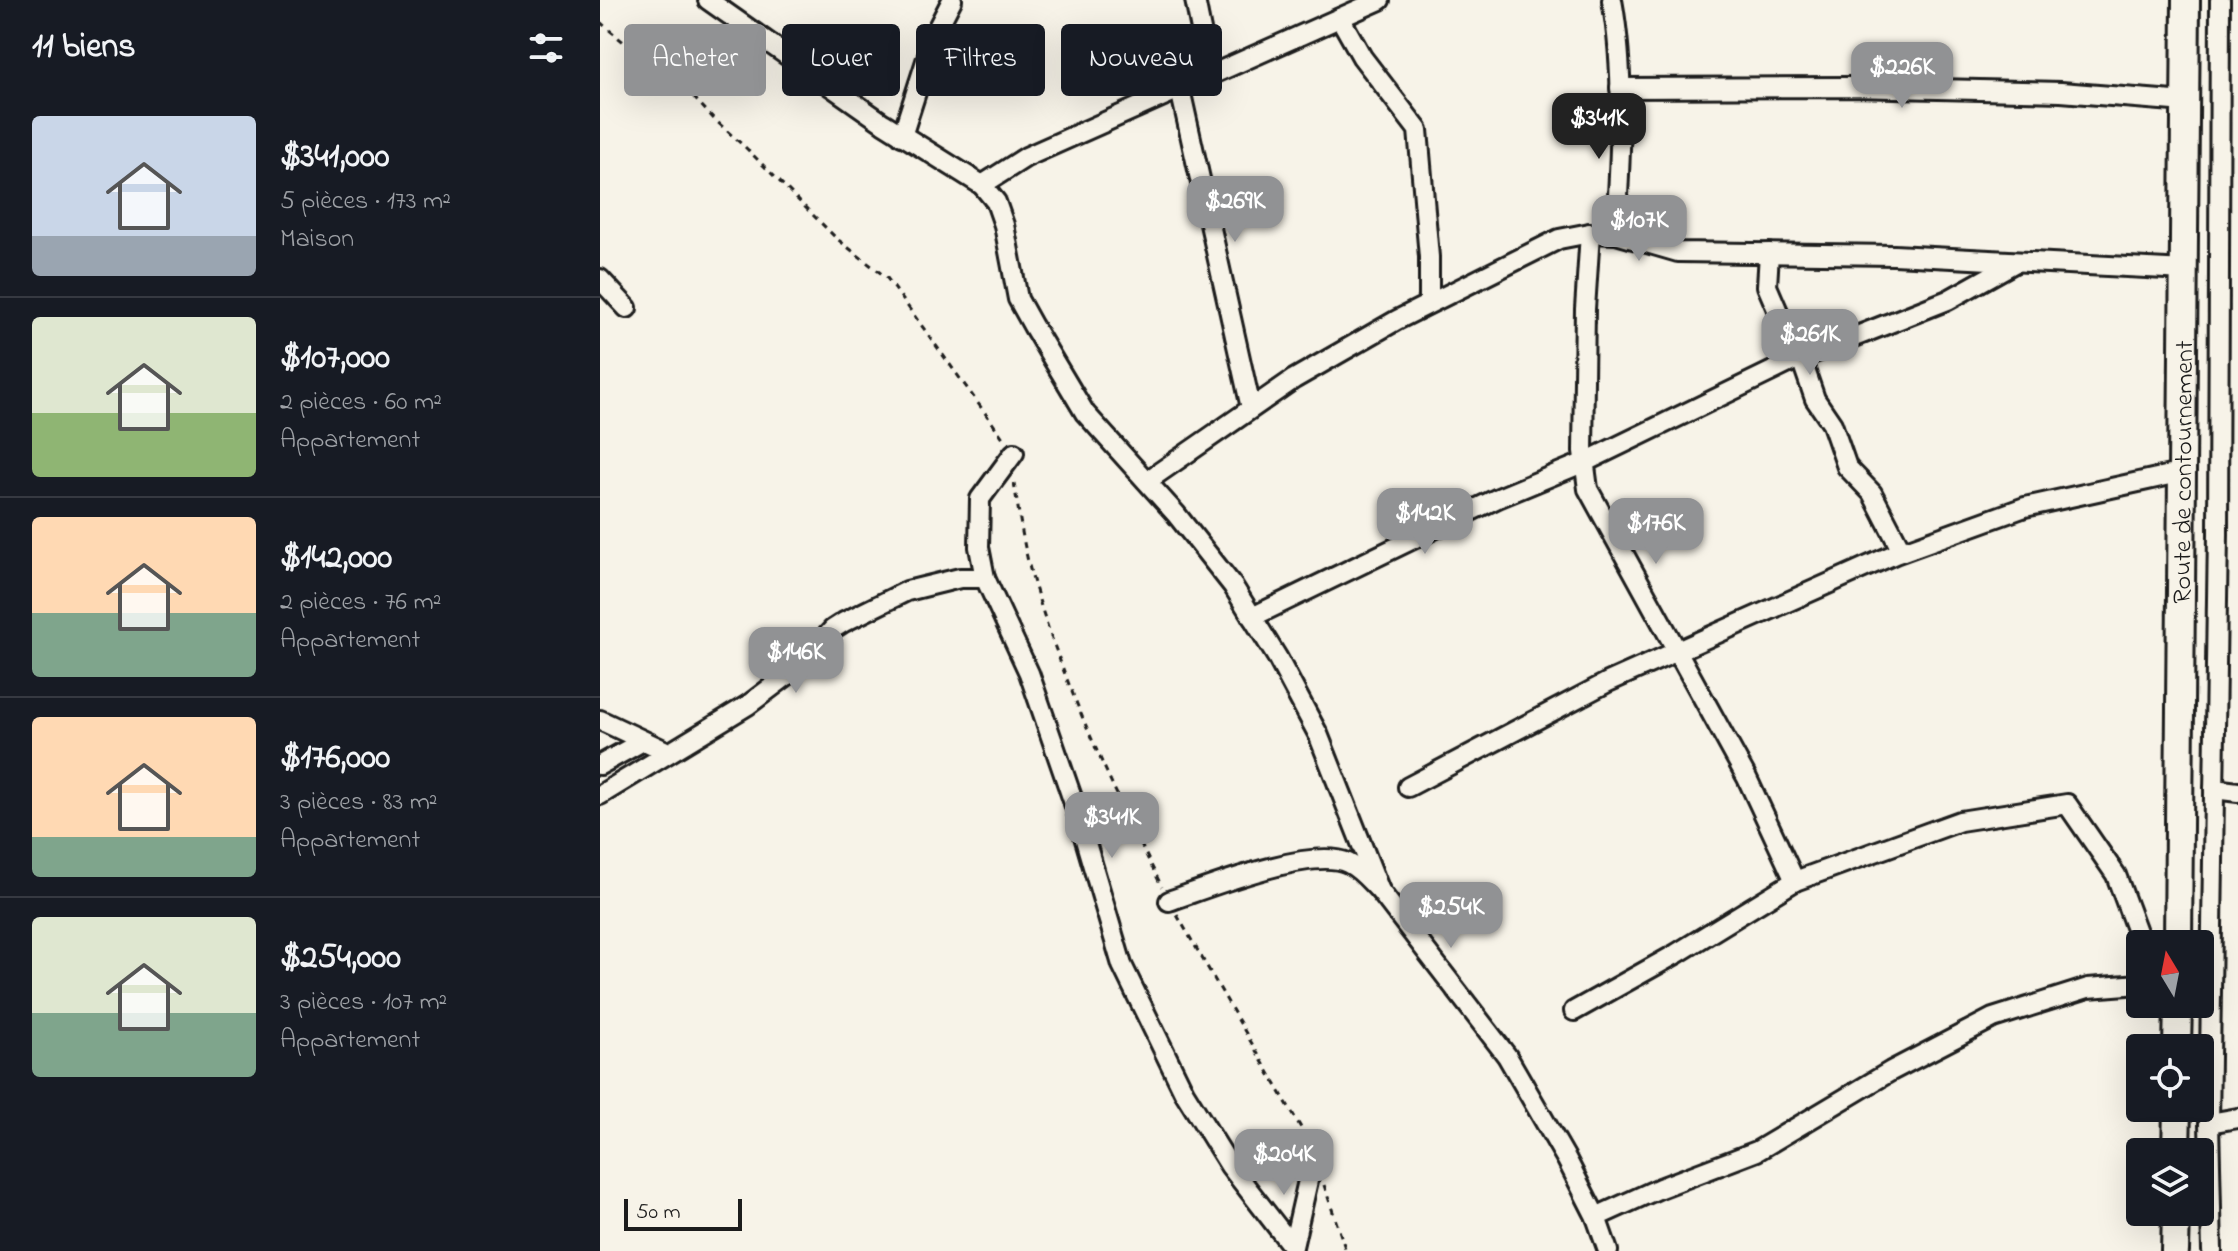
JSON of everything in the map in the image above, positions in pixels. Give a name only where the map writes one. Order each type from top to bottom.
[{"type":"street","points":[[708,0],[902,136],[982,185],[996,202],[1004,225],[1018,299],[1033,326],[1085,413],[1147,481],[1233,586],[1277,657],[1318,734],[1380,891]]},
{"type":"street","points":[[902,136],[935,33],[952,0]]},
{"type":"street","points":[[1195,0],[1200,24]]},
{"type":"street","points":[[1222,69],[1349,10],[1380,0]]},
{"type":"street","points":[[1612,0],[1620,88],[1621,151],[1616,234]]},
{"type":"street","name":"Route de contournement","points":[[2178,930],[2186,0]]},
{"type":"street","points":[[2212,1251],[2209,1123],[2220,0]]},
{"type":"street","points":[[1349,10],[1362,57],[1418,130],[1429,257],[1429,303]]},
{"type":"street","points":[[1620,88],[1853,87],[2061,92],[2186,102]]},
{"type":"street","points":[[982,185],[1026,157],[1164,96]]},
{"type":"street","points":[[1182,96],[1251,408]]},
{"type":"street","points":[[1590,233],[1585,309],[1585,462],[1588,489],[1747,778],[1795,881]]},
{"type":"street","points":[[1147,481],[1294,379],[1429,303],[1559,239],[1590,233],[1616,234],[1678,252],[2019,261],[2186,270]]},
{"type":"street","points":[[1769,253],[1767,286],[1779,314],[1793,335],[1815,399],[1832,424],[1847,467],[1872,493],[1902,551]]},
{"type":"street","points":[[1252,617],[1498,498],[1585,462],[1801,358],[1948,300],[2019,261]]},
{"type":"street","points":[[600,279],[627,308]]},
{"type":"street","points":[[2219,289],[2238,299]]},
{"type":"street","points":[[1014,453],[980,499],[979,547],[985,578],[1029,673],[1076,809],[1122,965],[1184,1092],[1230,1166],[1292,1248]]},
{"type":"street","points":[[1408,787],[1608,682],[1902,551],[2025,507],[2184,472]]},
{"type":"street","points":[[600,795],[757,697],[801,665],[833,629],[844,622],[907,591],[960,578],[985,578]]},
{"type":"street","points":[[600,720],[668,752]]},
{"type":"street","points":[[600,765],[643,741]]},
{"type":"street","points":[[2214,789],[2238,792]]},
{"type":"street","points":[[1574,1011],[1676,954],[1795,881],[1960,821],[2067,804],[2116,875],[2136,930]]},
{"type":"street","points":[[1169,901],[1275,865],[1314,860],[1346,861],[1363,873],[1507,1056],[1567,1160],[1596,1217],[1608,1251]]},
{"type":"street","points":[[1596,1217],[1660,1188],[1757,1151],[1924,1052],[1993,1018],[2088,988],[2126,985]]},
{"type":"street","points":[[2209,1123],[2238,1118]]},
{"type":"street","points":[[1292,1248],[1309,1176],[1311,1147]]},
{"type":"street","points":[[2175,1251],[2176,1226]]},
{"type":"path","points":[[600,22],[685,88],[836,238],[887,278],[1014,453],[1014,483],[1030,571],[1055,647],[1126,814],[1169,901],[1311,1147]]},
{"type":"path","points":[[1321,1177],[1346,1251]]}]
